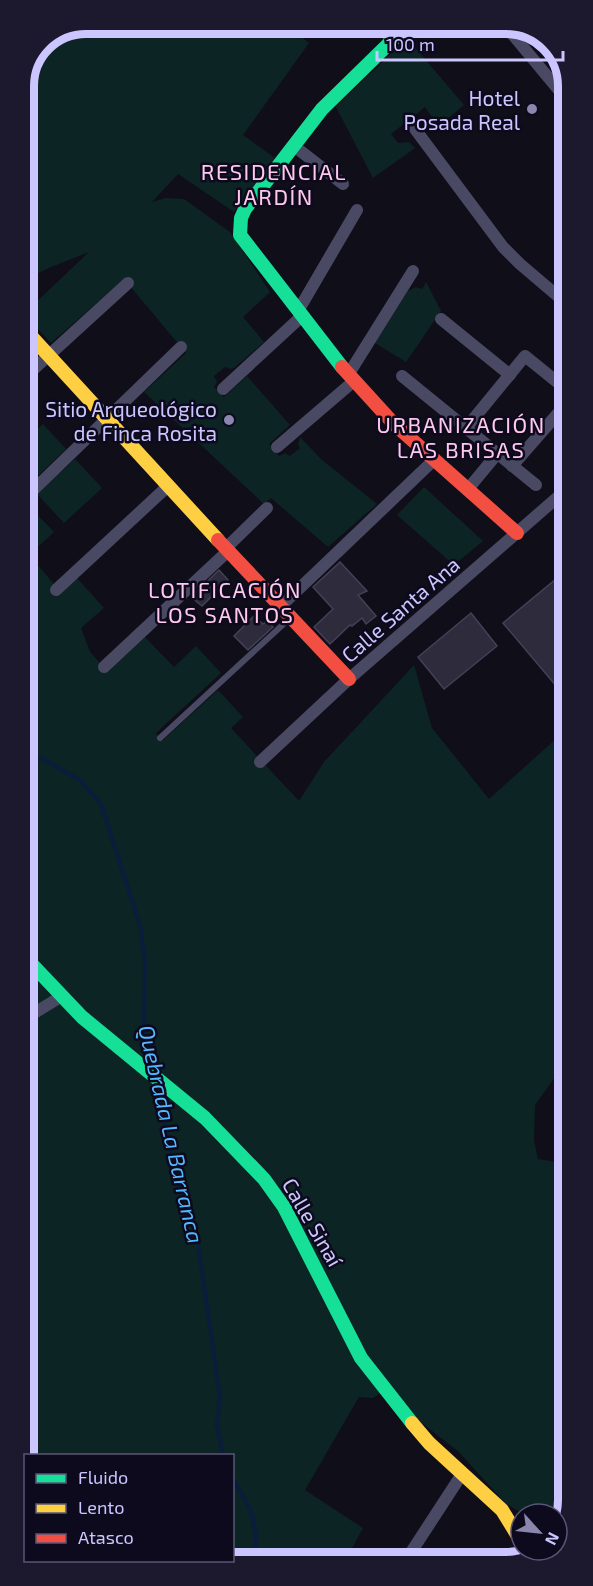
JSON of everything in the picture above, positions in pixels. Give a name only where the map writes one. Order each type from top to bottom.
[{"type":"street","points":[[388,35],[393,39]]},
{"type":"street","points":[[398,35],[326,104],[245,209],[241,218],[240,235],[351,378],[393,423],[517,533]]},
{"type":"street","points":[[513,35],[558,89]]},
{"type":"street","points":[[415,129],[503,247],[558,296]]},
{"type":"street","points":[[294,146],[343,184]]},
{"type":"street","points":[[224,389],[300,314],[357,210]]},
{"type":"street","points":[[278,447],[351,378],[413,272]]},
{"type":"street","points":[[35,368],[128,283]]},
{"type":"street","points":[[441,319],[510,375]]},
{"type":"street","points":[[35,340],[167,487],[349,679]]},
{"type":"street","points":[[35,489],[181,347]]},
{"type":"street","points":[[466,428],[525,356],[558,383]]},
{"type":"street","points":[[402,376],[536,485]]},
{"type":"street","points":[[512,466],[558,413]]},
{"type":"street","points":[[468,489],[497,454]]},
{"type":"street","points":[[280,607],[435,459]]},
{"type":"street","points":[[56,590],[167,487]]},
{"type":"street","name":"Calle Santa Ana","points":[[260,762],[349,679],[558,497]]},
{"type":"street","points":[[104,667],[267,508]]},
{"type":"street","name":"Calle Sinaí","points":[[34,967],[82,1017],[205,1118],[264,1179],[294,1227],[368,1367],[429,1443],[502,1510],[509,1522]]},
{"type":"street","points":[[34,1013],[62,996]]},
{"type":"street","points":[[411,1552],[462,1474]]},
{"type":"lane","points":[[159,738],[291,617]]},
{"type":"green space","points":[[87,34],[299,35],[309,43],[243,135],[275,158],[234,212],[178,174],[152,202],[166,198],[184,199],[230,232],[270,292],[243,317],[264,342],[234,368],[225,367],[214,376],[217,382],[214,387],[224,397],[247,376],[290,425],[269,444],[279,456],[285,453],[290,456],[300,448],[298,444],[300,437],[321,459],[377,504],[328,547],[271,498],[264,504],[144,392],[186,353],[124,279],[51,343],[35,326],[35,303],[89,252],[35,275],[35,83],[40,64],[52,48],[67,38]]},
{"type":"green space","points":[[407,38],[464,105],[430,133],[428,123],[432,117],[425,107],[391,134],[398,143],[409,142],[415,148],[373,178],[336,107]]},
{"type":"green space","points":[[426,282],[441,311],[406,362],[375,343],[408,291],[416,287],[422,289]]},
{"type":"green space","points":[[43,424],[66,449],[35,479],[35,431]]},
{"type":"green space","points":[[75,459],[102,488],[64,523],[37,494]]},
{"type":"green space","points":[[424,487],[483,541],[454,565],[397,515]]},
{"type":"green space","points":[[35,512],[54,532],[35,550]]},
{"type":"green space","points":[[35,562],[54,584],[77,578],[104,608],[81,628],[90,652],[107,671],[144,636],[174,667],[196,646],[221,673],[156,733],[162,741],[218,690],[243,717],[231,728],[299,801],[324,762],[414,665],[432,728],[489,799],[558,737],[558,1073],[535,1105],[534,1141],[538,1159],[558,1162],[558,1502],[509,1502],[509,1505],[505,1503],[459,1452],[382,1392],[373,1398],[359,1397],[305,1490],[363,1528],[350,1552],[234,1551],[234,1454],[34,1454]]},
{"type":"building","points":[[340,562],[367,591],[358,595],[376,616],[366,624],[362,618],[352,626],[350,625],[330,644],[314,627],[333,609],[313,587]]},
{"type":"building","points":[[219,570],[228,580],[202,606],[191,597]]},
{"type":"building","points":[[558,577],[558,688],[503,623]]},
{"type":"building","points":[[471,613],[497,646],[444,689],[418,657]]},
{"type":"building","points":[[254,616],[263,624],[267,621],[273,627],[248,650],[234,636]]},
{"type":"waterway","name":"Quebrada La Barranca","points":[[35,754],[80,780],[101,804],[140,925],[145,962],[144,1023],[152,1067]]},
{"type":"waterway","name":"Quebrada La Barranca","points":[[156,1086],[178,1181],[197,1236],[220,1397],[217,1425],[223,1454]]},
{"type":"waterway","name":"Quebrada La Barranca","points":[[234,1481],[252,1517],[255,1551]]},
{"type":"traffic: fast","points":[[342,367],[240,235],[241,218],[245,209],[322,109],[398,35]]},
{"type":"traffic: fast","points":[[34,967],[82,1017],[205,1118],[264,1179],[284,1207],[361,1358],[412,1423]]},
{"type":"traffic: slow","points":[[35,340],[218,540]]},
{"type":"traffic: slow","points":[[412,1423],[429,1443],[502,1510],[509,1521]]},
{"type":"traffic: jam","points":[[342,367],[393,423],[517,533]]},
{"type":"traffic: jam","points":[[218,540],[349,679]]},
{"type":"place","name":"Hotel Posada Real","points":[[532,109]]},
{"type":"place","name":"Sitio Arqueológico de Finca Rosita","points":[[229,420]]},
{"type":"district","name":"RESIDENCIAL JARDÍN","points":[[274,184]]},
{"type":"district","name":"URBANIZACIÓN LAS BRISAS","points":[[461,437]]},
{"type":"district","name":"LOTIFICACIÓN LOS SANTOS","points":[[225,602]]}]
